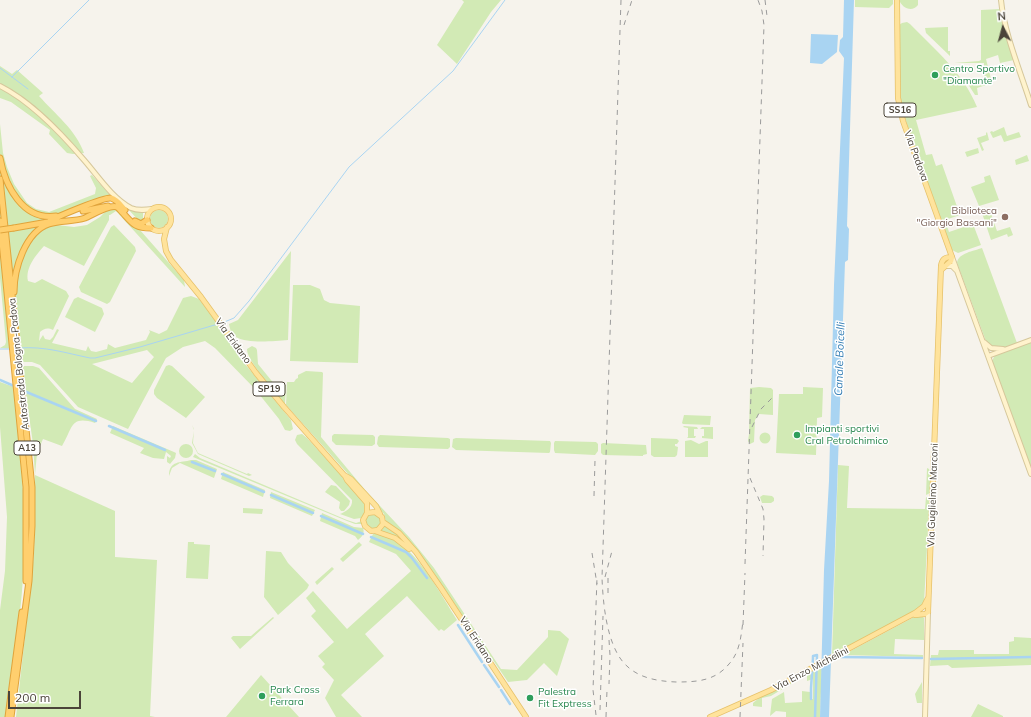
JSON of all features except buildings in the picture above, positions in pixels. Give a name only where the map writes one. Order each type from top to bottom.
[{"type":"highway","name":"A13","points":[[0,158],[5,178],[10,188],[22,204],[32,213],[41,216],[51,217],[61,215]]},
{"type":"highway","name":"Autostrada Bologna-Padova","points":[[0,179],[32,487],[32,526],[28,595],[11,717]]},
{"type":"highway","name":"A13","points":[[48,222],[61,215],[111,198],[117,201],[138,224],[144,223],[147,219]]},
{"type":"highway","name":"A13","points":[[48,222],[77,220],[96,214],[108,207],[115,206]]},
{"type":"highway","name":"A13","points":[[0,230],[48,222],[92,208],[115,206]]},
{"type":"highway","points":[[115,206],[119,208],[136,226],[151,228]]},
{"type":"highway","name":"Autostrada Bologna-Padova","points":[[0,221],[26,487],[27,527],[26,580],[8,717]]},
{"type":"highway","name":"A13","points":[[18,355],[18,337],[14,296],[18,266],[25,248],[34,235],[45,226],[56,222]]},
{"type":"highway","name":"A13","points":[[0,237],[10,314]]},
{"type":"main road","name":"Via Padova","points":[[897,0],[899,105],[903,121],[952,257]]},
{"type":"main road","name":"Via Eridano","points":[[152,209],[162,207],[169,212],[171,220],[167,227],[164,239]]},
{"type":"main road","points":[[152,209],[149,212],[147,219],[151,228],[162,230],[167,227]]},
{"type":"main road","name":"Via Eridano","points":[[157,230],[164,239],[169,258],[276,398],[344,474],[376,506],[383,522],[399,533],[414,550],[441,588],[526,717]]},
{"type":"main road","name":"Via Padova","points":[[942,261],[947,252],[945,238]]},
{"type":"main road","points":[[942,261],[946,258],[952,257]]},
{"type":"main road","points":[[940,272],[951,261],[952,257]]},
{"type":"main road","name":"Via Guglielmo Marconi","points":[[928,612],[940,272],[942,261]]},
{"type":"main road","name":"Via Eridano","points":[[344,474],[347,480],[366,500],[368,506],[367,513],[363,520],[364,526],[369,530],[389,535],[401,542],[424,564]]},
{"type":"main road","points":[[367,513],[375,512],[380,514]]},
{"type":"main road","points":[[374,531],[380,528],[383,522]]},
{"type":"main road","name":"Via Enzo Michelini","points":[[710,717],[777,687],[910,616],[921,613],[929,595]]},
{"type":"main road","points":[[921,613],[928,612]]},
{"type":"street","points":[[1001,0],[1013,50],[1031,105]]},
{"type":"street","name":"Via Eridano","points":[[0,86],[22,98],[58,131],[121,200],[133,208],[142,210],[152,209]]},
{"type":"street","points":[[142,210],[147,219]]},
{"type":"street","name":"Via Padova","points":[[952,257],[1031,474]]},
{"type":"street","points":[[945,266],[952,266],[958,272]]},
{"type":"street","points":[[988,356],[1031,340]]},
{"type":"street","points":[[983,341],[990,348],[997,350]]},
{"type":"street","points":[[988,356],[990,352],[1007,349]]},
{"type":"street","name":"Via Guglielmo Marconi","points":[[925,717],[928,612]]},
{"type":"street","points":[[921,613],[927,617],[928,623]]},
{"type":"green space","points":[[462,0],[501,0],[491,12],[457,64],[437,45],[464,2]]},
{"type":"green space","points":[[855,0],[893,0],[893,4],[889,8],[855,7]]},
{"type":"green space","points":[[899,0],[918,0],[918,5],[913,9],[910,9],[902,5]]},
{"type":"green space","points":[[1000,9],[1014,60],[1000,63],[998,55],[986,59],[992,83],[977,88],[978,95],[975,95],[966,81],[984,81],[984,63],[954,63],[981,60],[981,10]]},
{"type":"green space","points":[[907,22],[948,62],[964,83],[977,107],[916,120],[926,155],[932,154],[936,166],[942,164],[960,215],[945,220],[949,232],[973,224],[981,245],[958,253],[952,250],[902,109],[900,97],[899,25]]},
{"type":"green space","points":[[948,27],[948,51],[950,51],[950,56],[926,33],[925,28]]},
{"type":"green space","points":[[0,66],[12,74],[17,70],[43,93],[39,96],[76,137],[84,153],[67,153],[49,134],[50,130],[11,102],[0,98]]},
{"type":"green space","points":[[0,124],[3,153],[7,167],[14,184],[27,203],[36,209],[49,212],[95,194],[96,188],[90,176],[92,175],[110,195],[54,215],[57,225],[74,227],[87,225],[100,217],[108,209],[116,208],[133,227],[140,230],[184,280],[185,287],[116,211],[109,215],[109,220],[84,266],[44,246],[32,262],[28,271],[28,281],[35,283],[42,279],[66,291],[69,296],[53,330],[46,329],[40,332],[39,341],[43,335],[45,339],[50,340],[57,329],[59,330],[52,343],[86,351],[88,346],[91,351],[96,352],[107,349],[108,344],[115,348],[146,340],[150,332],[149,330],[159,334],[167,330],[183,298],[191,296],[199,299],[241,359],[291,420],[293,429],[290,431],[285,430],[279,419],[255,389],[215,348],[205,341],[183,347],[166,358],[128,429],[78,407],[40,365],[32,362],[21,362],[20,349],[0,348],[5,345],[6,342],[0,278]],"holes":[[[147,350],[154,357],[132,383],[92,364]]]},
{"type":"green space","points":[[1004,127],[1007,136],[1019,132],[1021,137],[1004,142],[1001,135],[993,138],[990,132]]},
{"type":"green space","points":[[987,132],[989,140],[981,143],[984,150],[982,151],[977,138],[986,135]]},
{"type":"green space","points":[[978,148],[979,153],[967,157],[965,152]]},
{"type":"green space","points":[[1027,155],[1029,161],[1016,165],[1015,160]]},
{"type":"green space","points":[[990,175],[999,200],[979,206],[971,187],[985,182],[984,177]]},
{"type":"green space","points":[[989,208],[997,231],[1010,227],[1013,235],[1008,237],[1007,234],[991,240],[981,210]]},
{"type":"green space","points":[[128,209],[143,213],[143,221],[139,221]]},
{"type":"green space","points":[[159,210],[163,211],[167,215],[167,223],[163,227],[159,228],[155,227],[151,223],[150,219],[151,215],[155,211]]},
{"type":"green space","points":[[114,225],[135,247],[136,251],[110,302],[107,304],[81,292],[79,287],[111,227]]},
{"type":"green space","points":[[982,248],[1017,343],[1002,348],[995,348],[987,344],[957,263],[963,255]]},
{"type":"green space","points":[[291,251],[288,340],[247,341],[234,336],[230,330],[229,324],[238,320]]},
{"type":"green space","points":[[293,285],[310,285],[320,289],[324,300],[330,303],[360,306],[358,363],[290,361]]},
{"type":"green space","points":[[78,297],[102,308],[104,314],[95,332],[65,317],[74,299]]},
{"type":"green space","points":[[1031,342],[1031,468],[992,361],[995,355]]},
{"type":"green space","points":[[252,346],[257,350],[258,364],[275,385],[286,385],[285,404],[251,361],[247,349]]},
{"type":"green space","points":[[22,366],[33,366],[39,368],[75,409],[97,419],[95,423],[87,421],[76,422],[62,446],[43,439],[37,453],[35,475],[33,444]]},
{"type":"green space","points":[[166,366],[172,366],[205,397],[186,418],[157,398],[154,394],[154,390]]},
{"type":"green space","points":[[306,371],[323,373],[321,437],[366,491],[409,537],[434,568],[501,669],[517,670],[548,637],[548,630],[560,631],[569,639],[557,676],[544,663],[527,680],[508,682],[428,565],[398,530],[386,522],[384,514],[286,405],[287,382],[294,382],[298,378],[298,375]]},
{"type":"green space","points":[[0,382],[14,387],[24,506],[24,554],[20,613],[5,717],[0,717],[0,610],[5,571],[7,517],[0,427]]},
{"type":"green space","name":"Impianti sportivi Cral Petrolchimico","points":[[803,387],[823,388],[822,417],[817,418],[816,455],[776,453],[779,394],[803,394]]},
{"type":"green space","points":[[750,388],[771,388],[773,390],[773,415],[759,414],[755,420],[754,442],[750,444],[748,441]]},
{"type":"green space","points":[[684,415],[711,416],[710,425],[683,424]]},
{"type":"green space","points":[[113,426],[176,453],[175,458],[170,464],[167,462],[167,456],[170,458],[171,456],[166,452],[164,459],[153,458],[140,453],[144,448],[110,433]]},
{"type":"green space","points":[[683,427],[697,427],[698,429],[694,429],[694,436],[696,436],[695,438],[687,438],[688,428]]},
{"type":"green space","points":[[702,427],[713,427],[713,439],[702,438],[702,436],[704,436],[704,429],[700,429]]},
{"type":"green space","points":[[194,431],[193,443],[198,453],[252,475],[249,476],[198,454],[192,443]]},
{"type":"green space","points":[[765,432],[769,434],[771,438],[769,442],[765,444],[761,442],[759,438],[761,434]]},
{"type":"green space","points":[[302,434],[307,438],[365,501],[366,511],[361,518],[354,519],[340,514],[350,507],[352,500],[297,444],[295,440],[297,435]]},
{"type":"green space","points":[[334,434],[373,435],[375,437],[375,444],[372,446],[336,445],[332,441],[332,436]]},
{"type":"green space","points":[[380,435],[448,438],[450,439],[450,447],[448,449],[379,447],[377,444],[378,437]]},
{"type":"green space","points":[[651,438],[677,439],[679,441],[675,444],[675,446],[678,447],[677,455],[675,457],[654,457],[651,455]]},
{"type":"green space","points":[[453,439],[550,441],[551,443],[549,453],[456,450],[452,447]]},
{"type":"green space","points":[[691,440],[699,444],[708,441],[708,457],[685,457],[685,441]]},
{"type":"green space","points":[[555,441],[596,442],[598,444],[598,451],[595,455],[555,453]]},
{"type":"green space","points":[[183,444],[189,444],[193,448],[193,454],[189,458],[183,458],[179,454],[179,448]]},
{"type":"green space","points":[[601,444],[646,445],[647,454],[643,456],[603,455],[601,453]]},
{"type":"green space","points":[[195,454],[200,458],[347,520],[356,523],[362,521],[362,524],[355,524],[347,521],[193,457]]},
{"type":"green space","points":[[196,460],[217,469],[214,478],[180,463],[172,468],[169,476],[173,465],[176,463]]},
{"type":"green space","points":[[838,465],[849,466],[847,508],[925,509],[926,497],[929,499],[929,509],[924,603],[916,611],[832,655]]},
{"type":"green space","points":[[927,468],[930,472],[930,493],[926,495]]},
{"type":"green space","points":[[223,472],[265,490],[263,497],[221,479]]},
{"type":"green space","points":[[35,475],[115,511],[115,557],[157,560],[150,716],[155,717],[16,717],[34,554]]},
{"type":"green space","points":[[331,485],[336,486],[350,501],[349,505],[344,511],[341,511],[339,508],[340,502],[325,492]]},
{"type":"green space","points":[[271,492],[315,510],[312,516],[270,498]]},
{"type":"green space","points":[[763,495],[772,496],[774,501],[771,503],[762,503],[760,497]]},
{"type":"green space","points":[[243,508],[263,509],[262,514],[243,513]]},
{"type":"green space","points":[[372,512],[381,518],[380,526],[372,530],[365,525],[365,517]]},
{"type":"green space","points":[[322,513],[354,527],[363,528],[363,535],[358,540],[355,536],[320,521]]},
{"type":"green space","points":[[384,526],[392,530],[403,540],[402,541],[377,531]]},
{"type":"green space","points":[[373,534],[397,541],[415,558],[423,567],[457,620],[444,631],[441,629],[439,631],[407,596],[365,634],[384,656],[341,695],[362,717],[336,717],[325,698],[334,680],[322,667],[325,664],[318,656],[334,642],[311,616],[316,611],[306,598],[313,591],[347,629],[411,571],[396,554],[369,542]]},
{"type":"green space","points":[[188,542],[210,545],[208,579],[186,578]]},
{"type":"green space","points":[[359,542],[362,545],[343,562],[340,559]]},
{"type":"green space","points":[[266,551],[281,552],[288,563],[309,585],[307,589],[278,615],[264,597]]},
{"type":"green space","points":[[332,567],[334,569],[317,585],[315,582]]},
{"type":"green space","points":[[916,616],[922,616],[924,618],[924,640],[895,639],[894,654],[923,655],[923,657],[843,655]]},
{"type":"green space","points":[[273,617],[274,618],[240,649],[231,638],[233,636],[251,636]]},
{"type":"green space","points":[[1014,637],[1031,638],[1031,665],[952,668],[948,665],[930,666],[931,655],[938,655],[939,650],[974,650],[974,654],[1009,654],[1009,642],[1014,641]]},
{"type":"green space","points":[[822,666],[820,717],[786,717],[786,712],[776,711],[770,716],[772,699],[784,692],[785,703],[802,702],[802,691],[810,692],[810,699],[813,699],[813,679],[807,681],[807,674]]},
{"type":"green space","name":"Park Cross Ferrara","points":[[261,675],[299,717],[226,717]]},
{"type":"green space","points":[[805,675],[771,696],[762,698],[762,707],[753,706],[753,703],[759,698]]},
{"type":"green space","points":[[922,682],[922,703],[917,703],[915,694]]},
{"type":"green space","points":[[978,704],[1003,716],[1003,717],[971,717]]},
{"type":"water","name":"Canale Boicelli","points":[[844,0],[854,0],[847,226],[849,229],[848,260],[845,262],[829,717],[820,717],[824,570],[829,481],[834,285],[844,58],[839,51],[840,40],[843,37]]},
{"type":"water","points":[[811,34],[838,35],[837,52],[822,64],[810,63]]},
{"type":"waterway","points":[[12,77],[89,0]]},
{"type":"waterway","points":[[222,323],[234,318],[249,301],[349,167],[453,71],[505,0]]},
{"type":"waterway","points":[[0,68],[28,89]]},
{"type":"waterway","points":[[20,348],[46,349],[95,358],[140,347],[218,324]]},
{"type":"waterway","points":[[0,349],[10,349]]},
{"type":"waterway","points":[[0,380],[14,386]]},
{"type":"waterway","points":[[24,391],[96,421]]},
{"type":"waterway","points":[[109,426],[165,450]]},
{"type":"waterway","points":[[192,462],[215,471]]},
{"type":"waterway","points":[[222,474],[264,492]]},
{"type":"waterway","points":[[271,495],[313,513]]},
{"type":"waterway","points":[[321,516],[363,534]]},
{"type":"waterway","points":[[371,537],[406,552],[427,578]]},
{"type":"waterway","points":[[458,625],[482,662]]},
{"type":"waterway","points":[[811,699],[813,656],[817,655],[815,717]]},
{"type":"waterway","points":[[840,657],[922,658]]},
{"type":"waterway","points":[[931,659],[1031,657]]},
{"type":"waterway","points":[[484,665],[499,687]]},
{"type":"waterway","points":[[501,690],[510,704]]},
{"type":"railway","points":[[621,0],[602,578],[603,598],[608,630],[615,650],[631,670],[652,679],[691,682],[712,677],[724,670],[733,659],[738,649],[743,621]]},
{"type":"railway","points":[[624,25],[632,0]]},
{"type":"railway","points":[[745,564],[764,25],[762,11],[758,0]]},
{"type":"railway","points":[[765,0],[767,16]]},
{"type":"railway","points":[[752,427],[761,409],[773,397]]},
{"type":"railway","points":[[594,496],[595,460]]},
{"type":"railway","points":[[750,478],[763,509],[763,556]]},
{"type":"railway","points":[[605,577],[612,551]]},
{"type":"railway","points":[[592,553],[597,584]]},
{"type":"railway","points":[[608,573],[608,593]]},
{"type":"railway","points":[[743,625],[745,573]]},
{"type":"railway","points":[[596,715],[593,690],[597,578]]},
{"type":"railway","points":[[600,710],[603,616]]},
{"type":"railway","points":[[609,640],[609,684]]},
{"type":"railway","points":[[740,717],[743,643]]},
{"type":"railway","points":[[606,717],[607,690]]},
{"type":"place","name":"Centro Sportivo \"Diamante\"","points":[[935,75]]},
{"type":"place","name":"Biblioteca \"Giorgio Bassani\"","points":[[1005,217]]},
{"type":"place","name":"Impianti sportivi Cral Petrolchimico","points":[[797,435]]},
{"type":"place","name":"Park Cross Ferrara","points":[[262,696]]},
{"type":"place","name":"Palestra Fit Exptress","points":[[530,698]]}]
